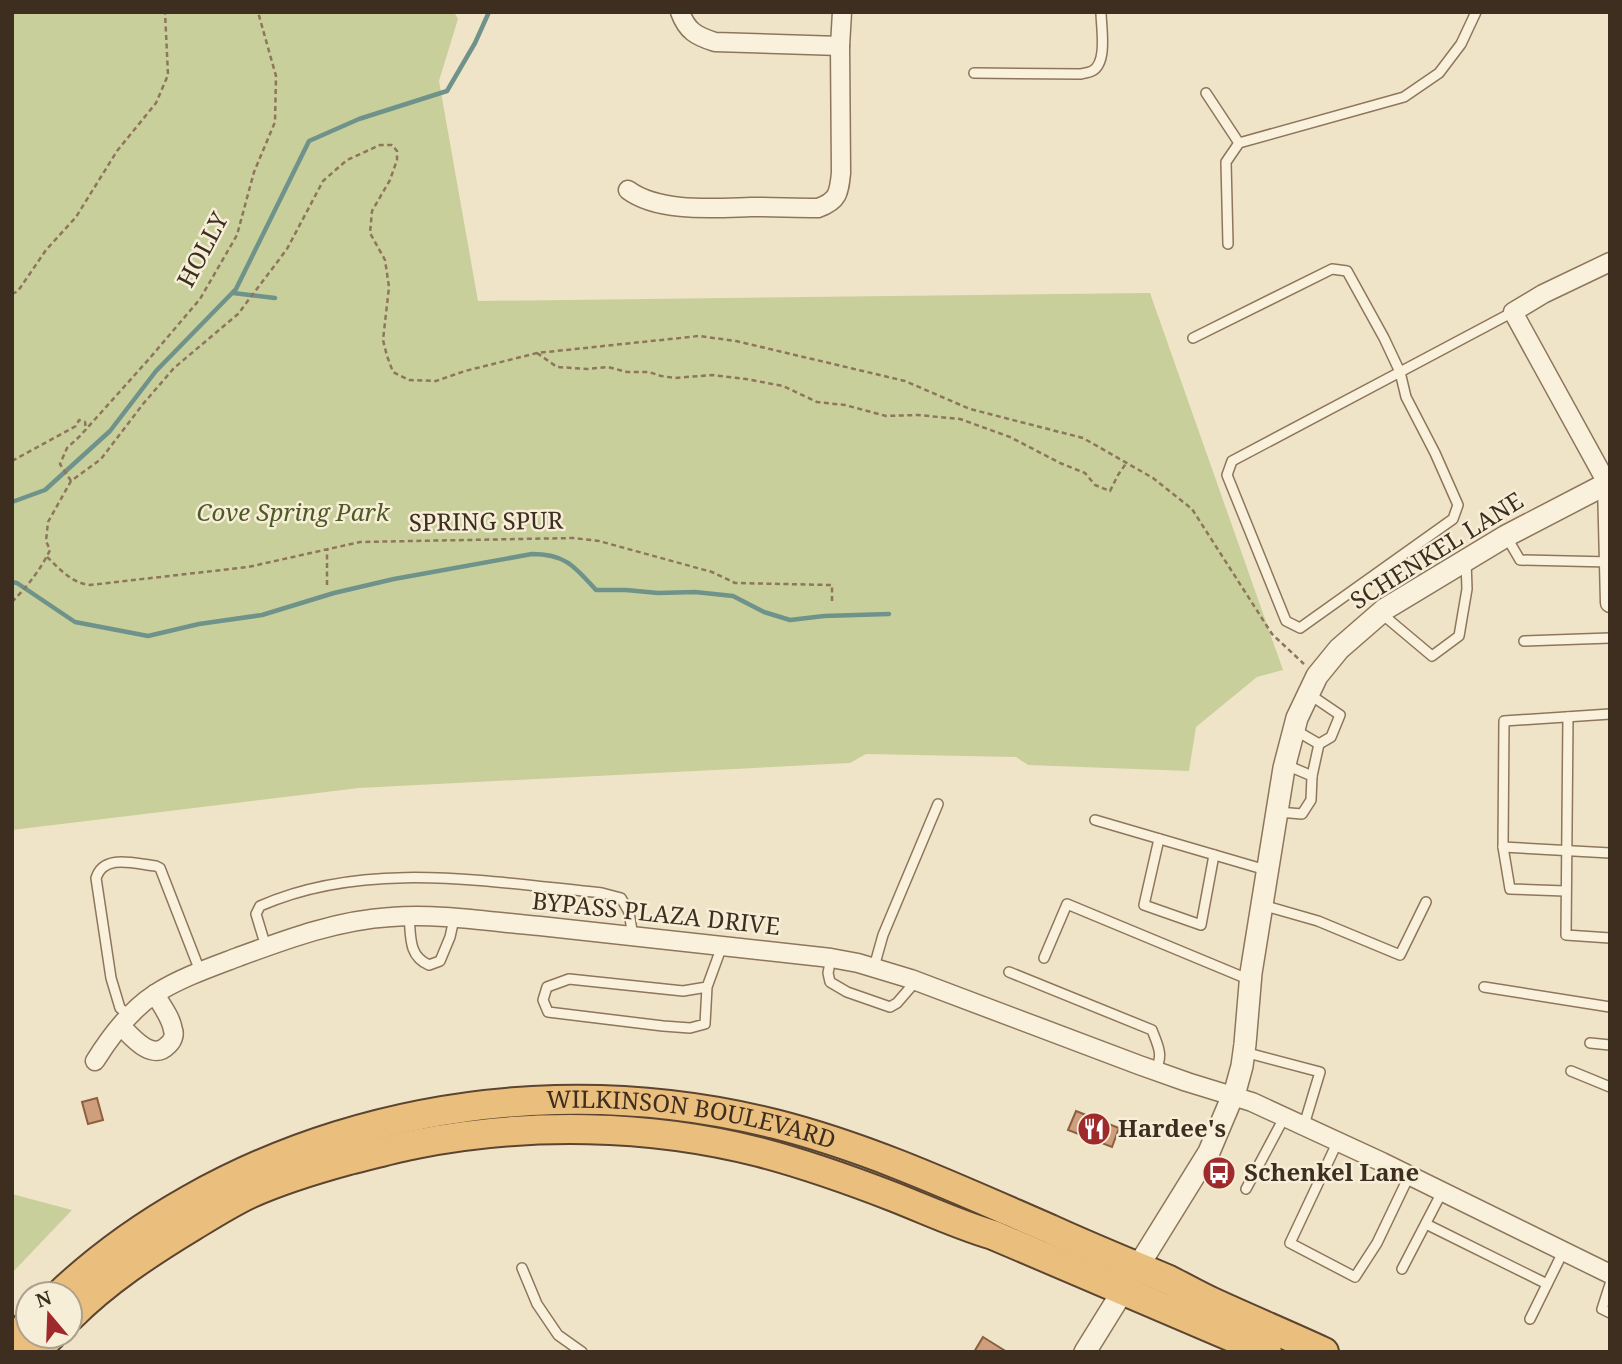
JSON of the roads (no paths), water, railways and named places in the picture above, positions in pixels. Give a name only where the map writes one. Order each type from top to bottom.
[{"type":"highway","name":"WILKINSON BOULEVARD","points":[[77,1280],[143,1229],[194,1198],[270,1160],[314,1143],[406,1117],[454,1108],[502,1102],[621,1101],[689,1107],[776,1125],[859,1151],[930,1178],[1267,1352]]},
{"type":"highway","name":"WILKINSON BOULEVARD","points":[[84,1304],[142,1258],[201,1221],[250,1194],[331,1165],[415,1144],[470,1136],[547,1130],[590,1130],[674,1137],[756,1151],[795,1161],[869,1187],[964,1227],[1130,1279],[1324,1352]]},
{"type":"street","points":[[680,12],[684,23],[692,32],[715,42],[840,46]]},
{"type":"street","points":[[628,190],[653,201],[680,206],[818,208],[830,203],[839,191],[841,173],[842,12]]},
{"type":"street","points":[[1610,262],[1543,294],[1513,312],[1609,482],[1610,603]]},
{"type":"street","name":"SCHENKEL LANE","points":[[1085,1352],[1209,1152],[1233,1096],[1242,1066],[1250,980],[1284,764],[1294,729],[1313,685],[1339,649],[1381,613],[1465,559],[1609,482]]},
{"type":"street","name":"BYPASS PLAZA DRIVE","points":[[96,1061],[126,1021],[155,994],[200,971],[266,947],[365,919],[409,916],[454,919],[831,958],[874,967],[916,981],[1155,1071],[1252,1102],[1409,1175],[1610,1275]]},
{"type":"street","points":[[126,1021],[138,1043],[152,1050],[159,1051],[171,1043],[173,1030],[166,1011],[155,994]]},
{"type":"lane","points":[[974,72],[1081,74],[1093,71],[1102,56],[1101,12]]},
{"type":"lane","points":[[1228,244],[1226,162],[1239,143],[1404,97],[1439,73],[1461,44],[1476,12]]},
{"type":"lane","points":[[1206,93],[1239,143]]},
{"type":"lane","points":[[1193,338],[1332,269],[1347,271],[1401,372],[1406,397],[1458,505],[1453,519],[1300,628],[1286,621],[1227,475],[1232,461],[1401,372],[1513,312]]},
{"type":"lane","points":[[1506,536],[1520,560],[1609,562]]},
{"type":"lane","points":[[1381,613],[1432,656],[1459,636],[1467,589],[1465,559]]},
{"type":"lane","points":[[1524,641],[1610,638]]},
{"type":"lane","points":[[1276,811],[1302,814],[1311,800],[1311,776],[1319,744],[1331,737],[1340,715],[1313,685]]},
{"type":"lane","points":[[1565,891],[1510,888],[1503,847],[1504,721],[1610,714]]},
{"type":"lane","points":[[1568,717],[1566,935],[1610,938]]},
{"type":"lane","points":[[1294,729],[1319,744]]},
{"type":"lane","points":[[1284,764],[1311,776]]},
{"type":"lane","points":[[874,967],[883,935],[938,804]]},
{"type":"lane","points":[[1096,820],[1268,870]]},
{"type":"lane","points":[[1159,839],[1144,905],[1201,925],[1214,855]]},
{"type":"lane","points":[[1503,847],[1610,853]]},
{"type":"lane","points":[[126,1021],[111,978],[96,878],[99,869],[109,862],[160,868],[200,971]]},
{"type":"lane","points":[[266,947],[256,914],[260,906],[324,886],[388,877],[434,878],[602,893],[621,898],[629,912],[633,937]]},
{"type":"lane","points":[[1262,905],[1318,921],[1400,955],[1426,902]]},
{"type":"lane","points":[[1044,958],[1067,904],[1250,980]]},
{"type":"lane","points":[[409,916],[412,946],[420,961],[429,965],[440,961],[454,919]]},
{"type":"lane","points":[[707,987],[683,991],[569,979],[547,987],[543,1000],[548,1012],[663,1026],[690,1028],[705,1024],[707,987],[722,946]]},
{"type":"lane","points":[[831,958],[828,973],[830,982],[847,992],[890,1007],[897,1003],[916,981]]},
{"type":"lane","points":[[1009,972],[1152,1030],[1159,1048],[1160,1062],[1155,1071]]},
{"type":"lane","points":[[1484,987],[1610,1007]]},
{"type":"lane","points":[[1590,1043],[1610,1045]]},
{"type":"lane","points":[[1244,1052],[1320,1072],[1304,1125]]},
{"type":"lane","points":[[1570,1071],[1610,1087]]},
{"type":"lane","points":[[1246,1189],[1284,1116]]},
{"type":"lane","points":[[1338,1141],[1290,1243],[1355,1277],[1377,1243],[1409,1175]]},
{"type":"lane","points":[[1402,1269],[1442,1192]]},
{"type":"lane","points":[[1426,1224],[1547,1284]]},
{"type":"lane","points":[[1530,1319],[1563,1251]]},
{"type":"lane","points":[[522,1268],[537,1304],[558,1335],[582,1352]]},
{"type":"lane","points":[[1610,1284],[1602,1309],[1610,1313]]},
{"type":"waterway","points":[[12,502],[45,490],[110,431],[156,371],[236,289],[309,141],[359,119],[447,91],[475,43],[489,12]]},
{"type":"waterway","points":[[233,293],[275,298]]},
{"type":"waterway","points":[[12,582],[75,622],[148,636],[199,624],[262,615],[334,593],[394,579],[532,554],[562,559],[596,590],[695,592],[733,596],[764,612],[790,620],[889,614]]},
{"type":"place","name":"Hardee's","points":[[1094,1129]]},
{"type":"place","name":"Schenkel Lane","points":[[1219,1173]]},
{"type":"park label","name":"Cove Spring Park","points":[[293,513]]}]
